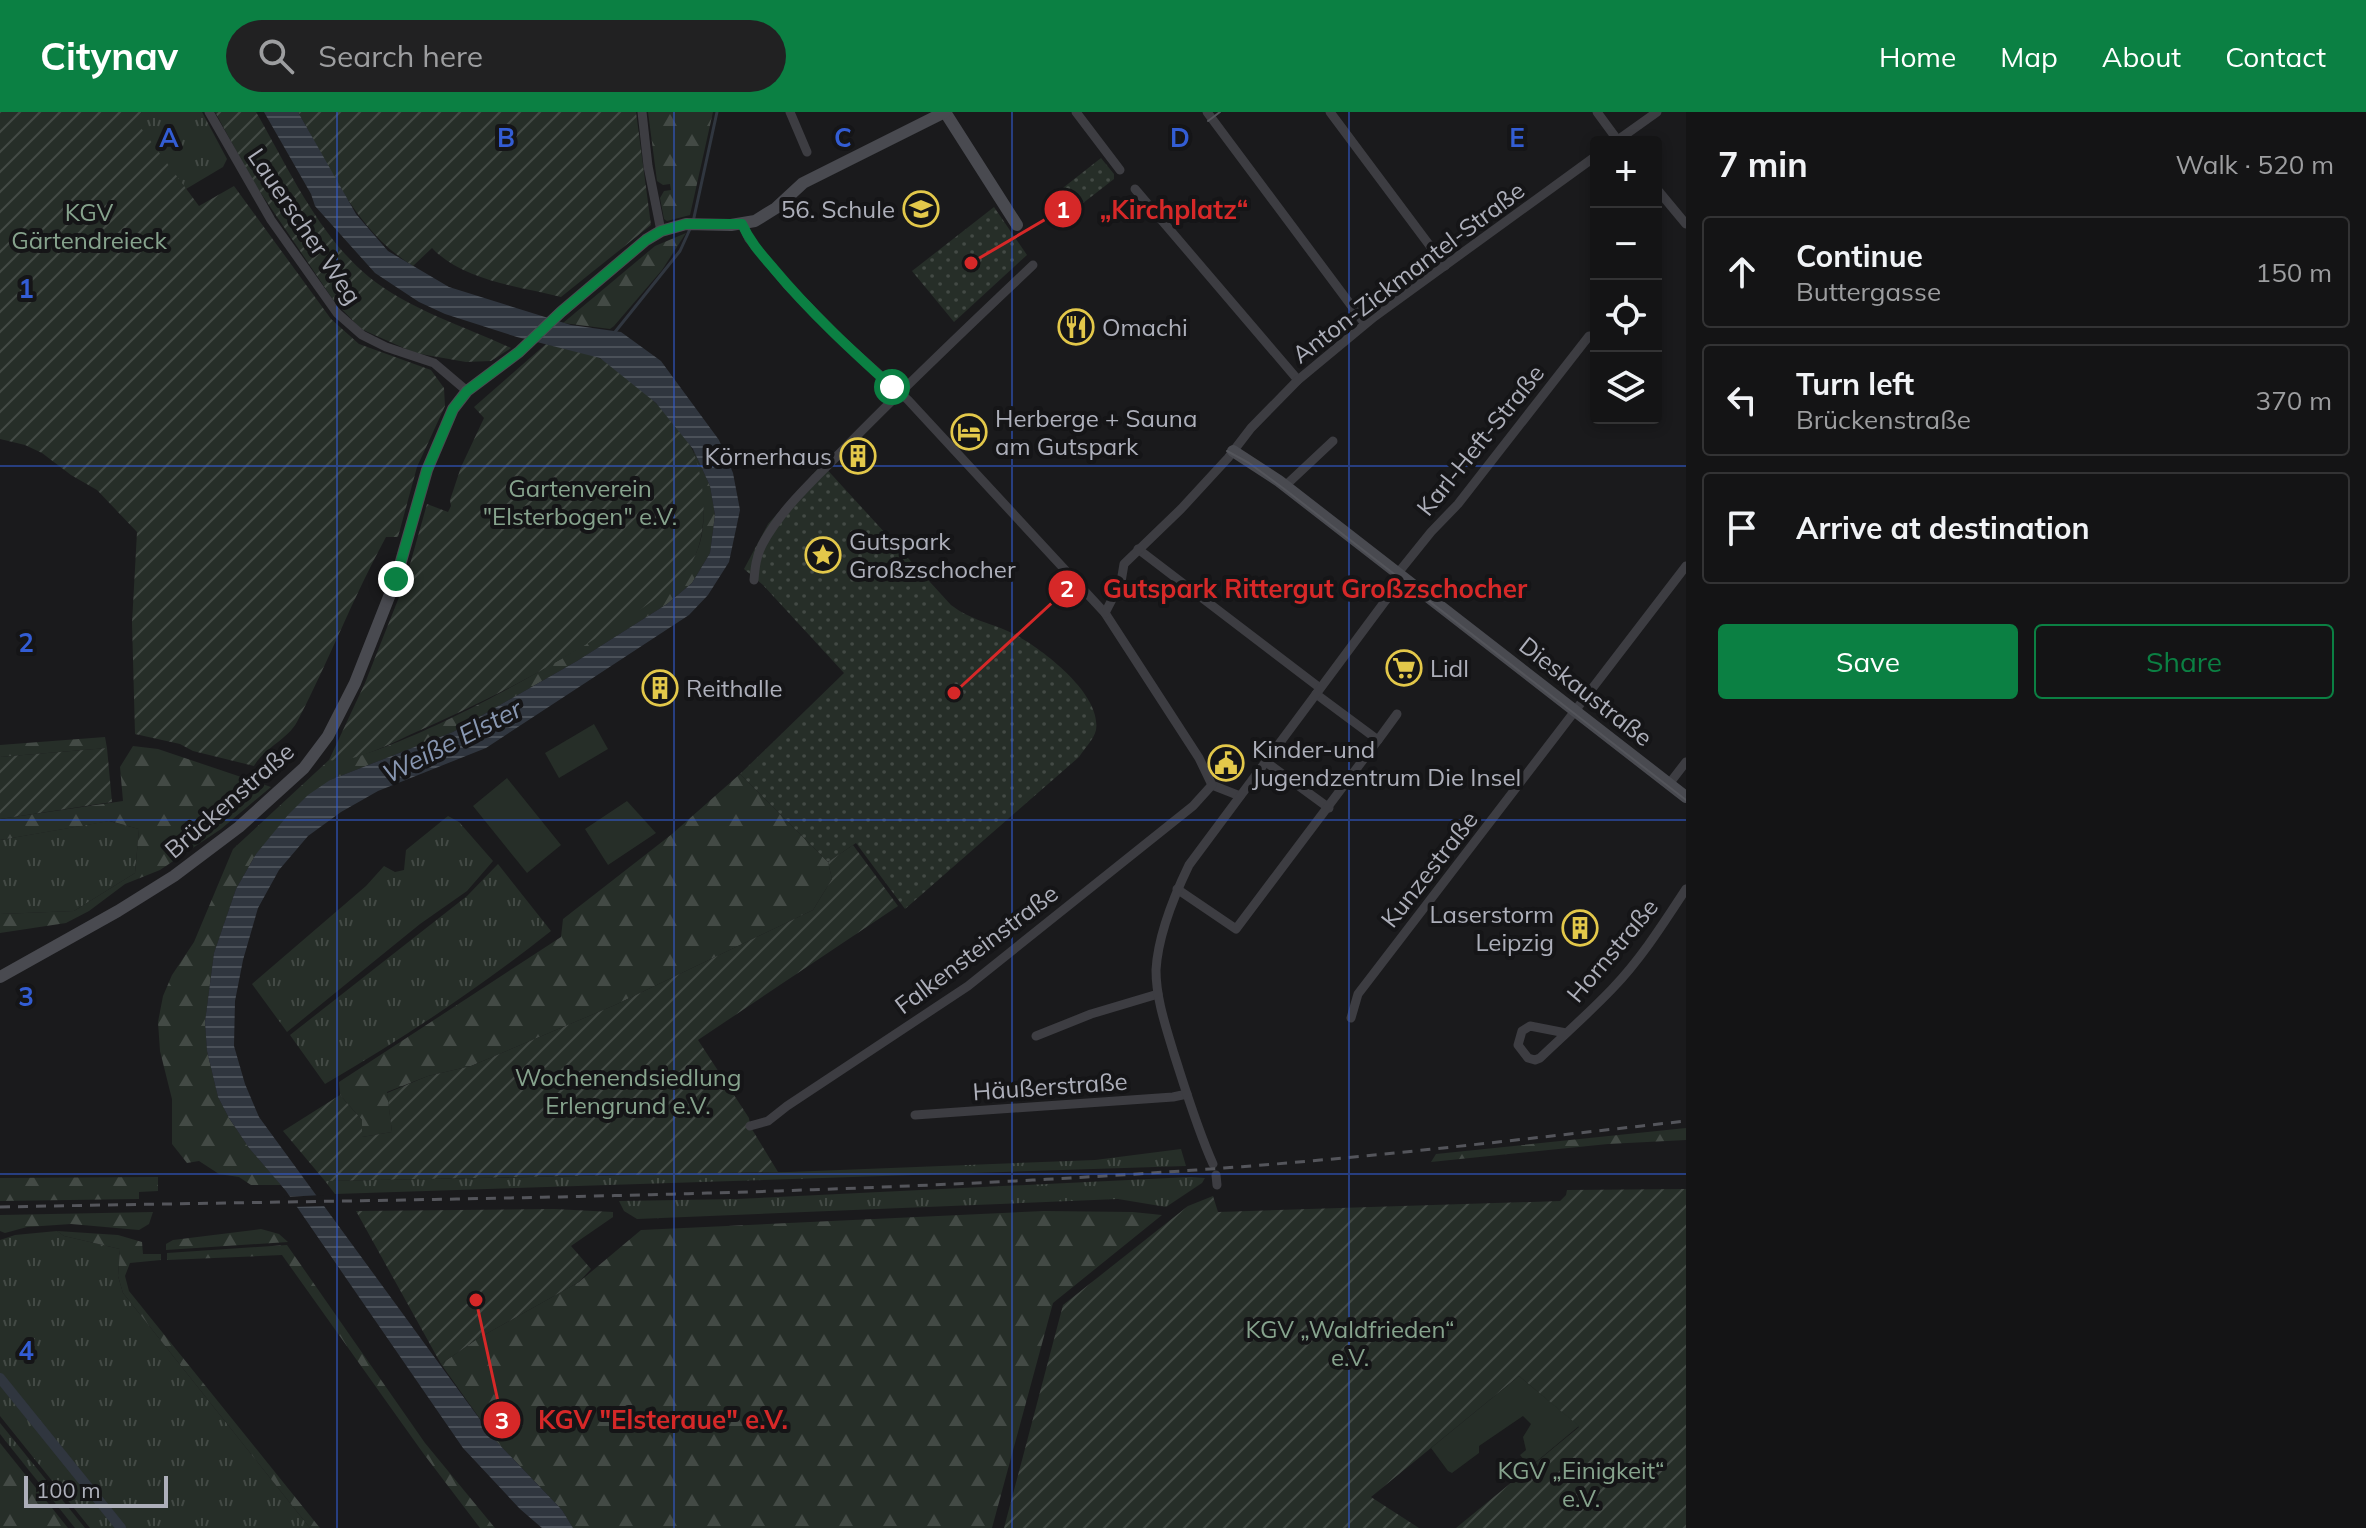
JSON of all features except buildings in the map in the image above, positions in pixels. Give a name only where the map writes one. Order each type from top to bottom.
[{"type":"main road","name":"Brückenstraße","points":[[0,977],[174,876],[280,791],[317,752],[355,683],[396,579],[434,449],[453,409],[467,391],[525,346],[646,240],[661,231],[675,226],[742,224],[766,216],[791,192],[817,175],[945,112]]},
{"type":"main road","points":[[945,112],[1017,225]]},
{"type":"main road","name":"Dieskaustraße","points":[[1233,451],[1285,486],[1686,797]]},
{"type":"street","name":"Lauerscher Weg","points":[[209,112],[271,220],[347,324],[374,341],[434,363],[467,391]]},
{"type":"street","points":[[642,112],[648,166],[661,231]]},
{"type":"street","points":[[790,112],[807,152]]},
{"type":"street","points":[[1076,112],[1120,170]]},
{"type":"street","points":[[1330,112],[1445,266]]},
{"type":"street","points":[[1597,112],[1614,136]]},
{"type":"street","points":[[1625,136],[1657,112]]},
{"type":"street","points":[[1211,114],[1365,324]]},
{"type":"street","name":"Anton-Zickmantel-Straße","points":[[1105,613],[1121,582],[1124,564],[1181,509],[1251,428],[1298,380],[1365,324],[1590,160]]},
{"type":"street","points":[[1135,189],[1298,380]]},
{"type":"street","points":[[1662,195],[1686,224]]},
{"type":"street","points":[[742,224],[749,239],[787,285],[839,338],[899,392],[1105,613],[1199,758],[1212,785],[1240,796]]},
{"type":"street","points":[[754,580],[755,564],[763,544],[787,510],[899,392],[1033,265]]},
{"type":"street","name":"Karl-Heft-Straße","points":[[1400,575],[1431,532],[1458,504],[1590,336]]},
{"type":"street","points":[[1285,486],[1333,441]]},
{"type":"street","points":[[1138,549],[1378,740]]},
{"type":"street","name":"Kunzestraße","points":[[1351,1018],[1358,994],[1686,566]]},
{"type":"street","points":[[1213,1164],[1187,1094],[1158,994],[1156,969],[1160,946],[1177,889],[1189,865],[1400,575]]},
{"type":"street","points":[[1177,889],[1236,929],[1397,714]]},
{"type":"street","points":[[1266,762],[1329,808]]},
{"type":"street","points":[[1669,784],[1686,762]]},
{"type":"street","name":"Falkensteinstraße","points":[[750,1126],[768,1121],[968,986],[1193,806],[1212,785]]},
{"type":"street","name":"Hornstraße","points":[[1566,1033],[1530,1026],[1522,1031],[1518,1045],[1521,1052],[1535,1060],[1566,1033],[1613,988],[1655,936],[1686,889]]},
{"type":"street","points":[[1036,1036],[1091,1014],[1158,994]]},
{"type":"street","name":"Häußerstraße","points":[[915,1115],[1187,1094]]},
{"type":"green space","name":"KGV Gärtendreieck","points":[[0,112],[142,112],[135,120],[199,206],[234,186],[331,319],[359,344],[431,370],[444,388],[445,406],[417,467],[398,537],[386,537],[297,722],[254,766],[135,734],[132,623],[137,532],[97,490],[42,453],[0,439]]},
{"type":"green space","points":[[142,112],[202,112],[227,159],[223,167],[186,189],[133,120]]},
{"type":"green space","points":[[215,112],[256,112],[334,242],[369,277],[419,308],[511,348],[491,361],[466,362],[415,353],[361,329],[334,301],[254,183]]},
{"type":"green space","points":[[298,112],[636,112],[651,225],[561,297],[475,275],[459,268],[432,248],[413,266],[375,235],[360,216]]},
{"type":"green space","points":[[648,112],[713,112],[690,215],[667,221],[664,219],[660,198],[664,191],[671,190],[670,184],[663,185],[657,181]]},
{"type":"green space","points":[[1101,158],[1114,174],[1114,179],[1060,221],[1045,202]]},
{"type":"green space","points":[[994,207],[1027,255],[954,322],[912,271]]},
{"type":"green space","points":[[686,233],[662,270],[610,329],[563,323],[655,246]]},
{"type":"green space","name":"Gartenverein \"Elsterbogen\" e.V.","points":[[546,344],[593,356],[610,364],[652,399],[678,427],[693,451],[703,494],[703,527],[695,556],[680,577],[652,601],[540,671],[384,747],[349,759],[329,760],[365,683],[405,582],[427,504],[448,512],[451,506],[450,500],[461,467],[484,418],[474,407]]},
{"type":"green space","points":[[693,449],[710,486],[715,515],[710,553],[692,583],[667,604],[577,661],[453,732],[330,780],[256,854],[236,889],[214,953],[205,1022],[207,1051],[218,1097],[229,1118],[249,1148],[281,1185],[251,1185],[239,1177],[219,1174],[199,1161],[187,1163],[172,1144],[172,1099],[160,1051],[158,1022],[163,996],[172,975],[194,942],[233,849],[329,760],[359,756],[404,740],[458,715],[575,651],[666,589],[689,566],[701,539],[702,493]]},
{"type":"green space","points":[[822,464],[951,605],[1014,634],[1054,661],[1080,688],[1095,716],[1095,733],[1079,757],[905,909],[856,843],[828,862],[740,774],[844,673],[763,585],[744,569],[768,524]]},
{"type":"green space","points":[[594,724],[608,749],[559,778],[545,753]]},
{"type":"green space","points":[[105,737],[107,748],[0,757],[0,745]]},
{"type":"green space","points":[[133,746],[158,749],[271,787],[221,829],[160,870],[125,884],[89,911],[66,923],[0,933],[0,914],[74,911],[135,873],[139,829],[110,821],[0,840],[0,819],[123,801],[120,767]]},
{"type":"green space","points":[[107,748],[112,802],[0,819],[0,757]]},
{"type":"green space","points":[[740,774],[828,862],[832,879],[813,910],[615,1005],[471,1066],[428,1076],[387,1092],[392,1132],[362,1137],[362,1120],[340,1095],[339,1082],[561,937],[563,919],[672,834]]},
{"type":"green space","points":[[507,778],[561,845],[527,873],[473,806]]},
{"type":"green space","points":[[627,801],[656,833],[608,865],[585,829]]},
{"type":"green space","points":[[448,816],[459,822],[493,861],[467,891],[420,924],[287,1032],[252,984],[366,886],[384,866],[395,872],[404,870],[406,850]]},
{"type":"green space","points":[[109,821],[139,829],[135,873],[74,911],[0,914],[0,840]]},
{"type":"green space","name":"Wochenendsiedlung Erlengrund e.V.","points":[[853,845],[898,906],[698,1040],[749,1118],[750,1126],[778,1172],[325,1181],[283,1131],[340,1095],[362,1120],[362,1137],[392,1132],[387,1093],[428,1076],[471,1066],[615,1005],[813,910],[832,879],[828,862]]},
{"type":"green space","points":[[498,864],[551,931],[441,1012],[325,1084],[290,1035],[467,896]]},
{"type":"green space","points":[[1686,1128],[1686,1140],[1608,1144],[1431,1162],[1436,1154]]},
{"type":"green space","points":[[1181,1149],[1186,1166],[335,1194],[325,1181],[789,1172],[1095,1160]]},
{"type":"green space","points":[[158,1177],[158,1191],[139,1192],[139,1199],[0,1201],[0,1178]]},
{"type":"green space","points":[[1205,1178],[1166,1207],[1118,1199],[637,1219],[624,1211],[619,1201],[737,1199]]},
{"type":"green space","points":[[1686,1189],[1686,1528],[1456,1528],[1579,1427],[1519,1376],[1371,1497],[1419,1528],[1004,1528],[1063,1305],[1188,1206],[1213,1196],[1218,1212],[1560,1201],[1567,1190]]},
{"type":"green space","points":[[554,1209],[613,1212],[613,1217],[571,1246],[591,1269],[579,1282],[477,1339],[441,1364],[356,1211]]},
{"type":"green space","points":[[1044,1211],[1162,1215],[1053,1303],[992,1528],[573,1528],[562,1510],[495,1440],[441,1364],[477,1339],[579,1282],[641,1230]]},
{"type":"green space","points":[[153,1212],[149,1224],[139,1230],[71,1224],[27,1227],[5,1233],[0,1231],[0,1215]]},
{"type":"green space","points":[[261,1229],[279,1234],[288,1242],[166,1250],[166,1244],[173,1240]]},
{"type":"green space","points":[[57,1231],[64,1236],[120,1249],[118,1276],[123,1293],[310,1528],[90,1528],[0,1416],[0,1240],[15,1235]]},
{"type":"green space","points":[[57,1231],[118,1235],[142,1242],[143,1254],[161,1254],[161,1260],[130,1263],[125,1276],[129,1291],[320,1528],[310,1528],[123,1293],[118,1276],[120,1249],[64,1236]]},
{"type":"green space","points":[[287,1245],[425,1443],[495,1528],[480,1528],[282,1255],[167,1260],[167,1253]]},
{"type":"green space","points":[[1519,1376],[1579,1426],[1530,1467],[1520,1455],[1526,1450],[1523,1437],[1531,1424],[1523,1416],[1479,1446],[1479,1453],[1452,1473],[1448,1471],[1431,1448]]},
{"type":"green space","points":[[0,1423],[85,1528],[75,1528],[0,1434]]},
{"type":"green space","points":[[0,1443],[68,1528],[0,1528]]},
{"type":"water","name":"Weiße Elster","points":[[264,112],[298,112],[356,214],[388,251],[449,287],[571,325],[621,332],[661,361],[719,440],[733,473],[740,510],[729,562],[708,595],[689,615],[486,748],[378,791],[308,836],[279,870],[258,908],[235,1001],[234,1046],[259,1117],[495,1440],[562,1510],[573,1528],[542,1528],[463,1448],[286,1191],[249,1148],[229,1118],[218,1097],[207,1051],[205,1022],[214,953],[236,889],[256,854],[308,795],[330,780],[453,732],[577,661],[667,604],[692,583],[710,553],[715,515],[710,486],[693,449],[656,403],[600,358],[517,337],[445,314],[419,302],[375,273],[315,206]]},
{"type":"pier","points":[[323,1195],[331,1206],[291,1207],[284,1197]]},
{"type":"waterway","points":[[693,222],[717,112]]},
{"type":"waterway","points":[[615,332],[680,251],[690,229]]},
{"type":"waterway","points":[[0,1378],[121,1528]]},
{"type":"tram line","points":[[1208,121],[1220,112]]},
{"type":"tram line","points":[[1227,451],[1283,488],[1686,800]]},
{"type":"railway","points":[[0,1207],[748,1192],[1047,1179],[1319,1160],[1686,1121]]},
{"type":"place","name":"56. Schule","points":[[921,209]]},
{"type":"place","name":"„Kirchplatz“","points":[[971,263]]},
{"type":"place","name":"Omachi","points":[[1076,327]]},
{"type":"place","name":"Herberge + Sauna am Gutspark","points":[[969,432]]},
{"type":"place","name":"Körnerhaus","points":[[858,456]]},
{"type":"place","name":"Gutspark Großzschocher","points":[[823,555]]},
{"type":"place","name":"Lidl","points":[[1404,668]]},
{"type":"place","name":"Reithalle","points":[[660,688]]},
{"type":"place","name":"Gutspark Rittergut Großzschocher","points":[[954,693]]},
{"type":"place","name":"Kinder-und Jugendzentrum Die Insel","points":[[1226,763]]},
{"type":"place","name":"Laserstorm Leipzig","points":[[1580,928]]},
{"type":"place","name":"KGV \"Elsteraue\" e.V.","points":[[476,1300]]},
{"type":"route","points":[[396,579],[427,470],[453,409],[467,391],[519,352],[606,272],[661,231],[694,224],[742,224],[749,239],[787,285],[892,387]]},
{"type":"park label","name":"KGV „Waldfrieden“ e.V.","points":[[1350,1343]]},
{"type":"park label","name":"KGV „Einigkeit“ e.V.","points":[[1581,1484]]}]
